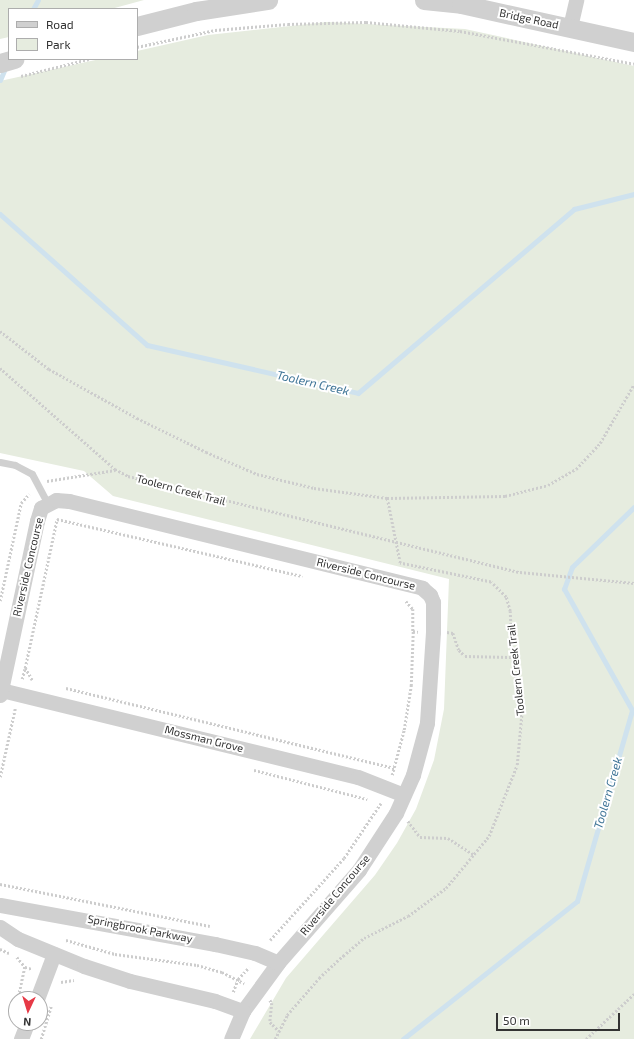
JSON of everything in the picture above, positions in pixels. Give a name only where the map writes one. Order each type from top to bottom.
[{"type":"street","points":[[138,26],[268,0]]},
{"type":"street","name":"Bridge Road","points":[[424,0],[461,4],[634,42]]},
{"type":"street","points":[[570,27],[576,0]]},
{"type":"street","points":[[0,63],[10,60]]},
{"type":"street","name":"Riverside Concourse","points":[[0,692],[36,521],[41,508],[56,500],[69,501],[422,588],[430,595],[433,602],[433,632],[427,722],[421,749],[396,813],[359,870],[278,962],[243,1011],[231,1039]]},
{"type":"street","name":"Mossman Grove","points":[[0,692],[18,694],[358,777],[388,787],[404,795]]},
{"type":"street","name":"Springbrook Parkway","points":[[0,905],[208,942],[255,953],[278,962]]},
{"type":"street","points":[[0,927],[18,939],[54,954],[130,981],[215,1001],[243,1011]]},
{"type":"street","points":[[39,991],[54,954]]},
{"type":"lane","points":[[0,462],[15,466],[32,474],[39,483],[48,504]]},
{"type":"path","points":[[138,47],[215,30],[288,24],[366,22],[460,31],[634,64]]},
{"type":"path","points":[[15,78],[85,60]]},
{"type":"path","points":[[0,331],[49,369],[138,418],[206,452],[257,474],[314,488],[388,498],[505,496],[548,485],[576,468],[600,442],[634,384]]},
{"type":"path","name":"Toolern Creek Trail","points":[[0,368],[115,470],[147,482],[398,544],[520,572],[634,583]]},
{"type":"path","points":[[0,601],[21,503],[39,483],[59,477],[115,470]]},
{"type":"path","name":"Toolern Creek Trail","points":[[275,1039],[287,1015],[328,969],[364,938],[408,916],[446,888],[489,836],[517,765],[522,710],[512,657],[510,611],[506,596],[491,582],[400,563],[398,544],[388,498]]},
{"type":"path","points":[[0,777],[57,519],[309,578]]},
{"type":"path","points":[[270,940],[344,858],[388,787],[395,768],[404,730],[410,686],[413,609],[408,601],[400,600]]},
{"type":"path","points":[[413,632],[453,633],[459,650],[465,656],[512,657]]},
{"type":"path","points":[[25,668],[30,679],[38,681]]},
{"type":"path","points":[[61,687],[395,768]]},
{"type":"path","points":[[380,802],[405,818],[420,837],[448,838],[474,855]]},
{"type":"path","points":[[59,938],[115,954],[197,965],[222,972],[257,991],[272,1002],[270,1022],[279,1031]]},
{"type":"path","points":[[9,953],[18,939]]},
{"type":"path","points":[[0,950],[20,959],[25,967],[20,991]]},
{"type":"path","points":[[586,1039],[634,994]]},
{"type":"green space","points":[[0,0],[144,0],[115,8],[8,8],[8,37],[0,39]]},
{"type":"green space","points":[[327,22],[465,29],[634,66],[634,1039],[250,1039],[286,978],[375,875],[397,843],[416,809],[434,760],[444,709],[449,579],[113,496],[84,471],[0,453],[0,81],[95,60],[138,60],[138,51],[208,35]]},
{"type":"waterway","name":"Toolern Creek","points":[[34,8],[38,0]]},
{"type":"waterway","name":"Toolern Creek","points":[[0,80],[6,66]]},
{"type":"waterway","name":"Toolern Creek","points":[[0,214],[147,345],[358,393],[574,209],[634,194]]},
{"type":"waterway","name":"Toolern Creek","points":[[403,1039],[577,901],[632,710],[564,589],[572,567],[634,507]]}]
